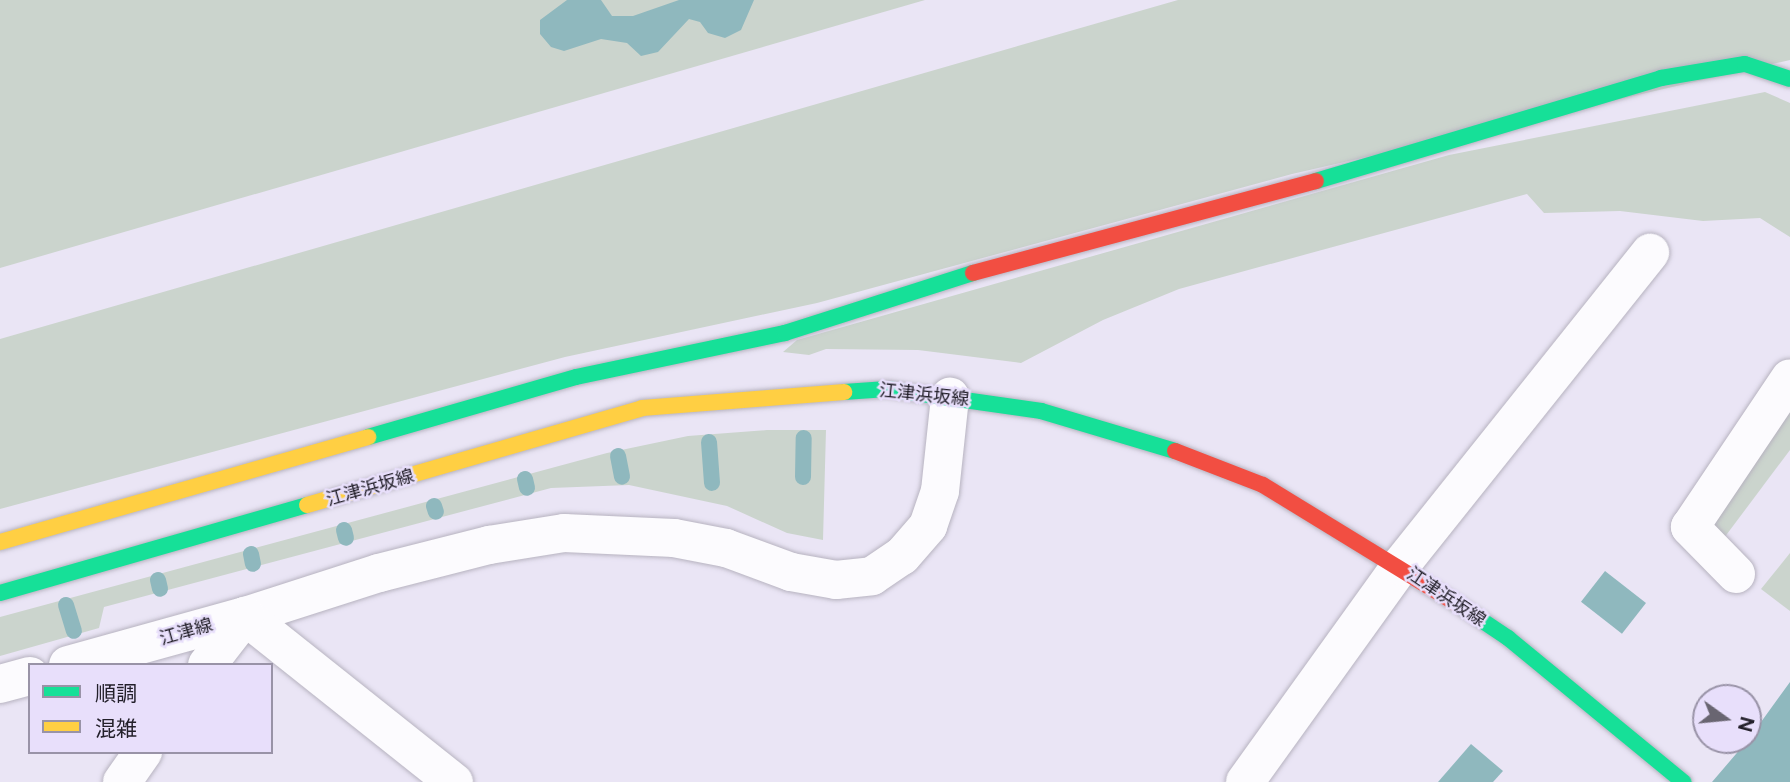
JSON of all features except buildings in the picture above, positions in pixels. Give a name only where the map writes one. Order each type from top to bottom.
[{"type":"street","points":[[0,542],[576,377],[785,333],[981,271],[1411,155],[1661,78],[1745,64],[1790,79]]},
{"type":"street","points":[[1245,782],[1400,566],[1650,253]]},
{"type":"street","points":[[1736,574],[1690,527],[1790,378]]},
{"type":"street","name":"江津浜坂線","points":[[0,593],[642,408],[887,389],[1041,411],[1197,460],[1262,485],[1400,566],[1507,638],[1683,782]]},
{"type":"street","points":[[245,616],[379,573],[489,545],[564,533],[674,538],[726,548],[791,572],[836,579],[872,576],[902,556],[928,526],[940,492],[950,397]]},
{"type":"street","points":[[245,616],[454,782]]},
{"type":"street","name":"江津線","points":[[75,663],[245,616]]},
{"type":"street","name":"江津線","points":[[209,663],[245,616]]},
{"type":"street","points":[[0,684],[28,677]]},
{"type":"street","points":[[122,782],[142,754]]},
{"type":"shaded area","points":[[0,0],[925,0],[0,268]]},
{"type":"shaded area","points":[[567,0],[601,0],[612,16],[633,16],[679,0],[754,0],[741,30],[725,38],[708,33],[700,22],[689,19],[658,52],[641,56],[627,43],[601,39],[564,51],[551,47],[540,34],[540,20]]},
{"type":"shaded area","points":[[1178,0],[1790,0],[1790,60],[1292,174],[817,303],[565,357],[0,509],[0,339]]},
{"type":"shaded area","points":[[1765,92],[1790,103],[1790,237],[1760,218],[1703,221],[1620,211],[1544,213],[1527,194],[1179,289],[1103,320],[1021,363],[918,350],[826,349],[809,355],[783,352],[797,340],[1449,155]]},
{"type":"shaded area","points":[[1790,401],[1790,450],[1721,542],[1706,524]]},
{"type":"shaded area","points":[[767,430],[826,430],[823,540],[787,533],[727,506],[629,485],[551,488],[104,607],[99,628],[0,656],[0,617],[607,453],[688,436]]},
{"type":"shaded area","points":[[1790,553],[1790,611],[1761,589]]},
{"type":"shaded area","points":[[1605,571],[1646,603],[1622,634],[1581,602]]},
{"type":"shaded area","points":[[1790,682],[1790,782],[1712,782],[1736,754],[1762,754],[1762,721]]},
{"type":"shaded area","points":[[1471,744],[1503,771],[1493,782],[1438,782]]},
{"type":"waterway","points":[[803,477],[804,438]]},
{"type":"waterway","points":[[709,442],[712,483]]},
{"type":"waterway","points":[[618,456],[622,477]]},
{"type":"waterway","points":[[525,479],[527,488]]},
{"type":"waterway","points":[[434,506],[436,512]]},
{"type":"waterway","points":[[344,530],[346,538]]},
{"type":"waterway","points":[[251,554],[253,564]]},
{"type":"waterway","points":[[158,580],[160,589]]},
{"type":"waterway","points":[[66,605],[74,631]]},
{"type":"traffic: fast","points":[[1316,181],[1661,78],[1745,64],[1790,79]]},
{"type":"traffic: fast","points":[[368,437],[576,377],[785,333],[973,273]]},
{"type":"traffic: fast","points":[[844,392],[887,389],[1041,411],[1175,451]]},
{"type":"traffic: fast","points":[[0,593],[307,505]]},
{"type":"traffic: fast","points":[[1462,607],[1508,638],[1683,782]]},
{"type":"traffic: slow","points":[[307,505],[642,408],[844,392]]},
{"type":"traffic: slow","points":[[0,542],[368,437]]},
{"type":"traffic: jam","points":[[973,273],[1316,181]]},
{"type":"traffic: jam","points":[[1175,451],[1263,485],[1462,607]]}]
